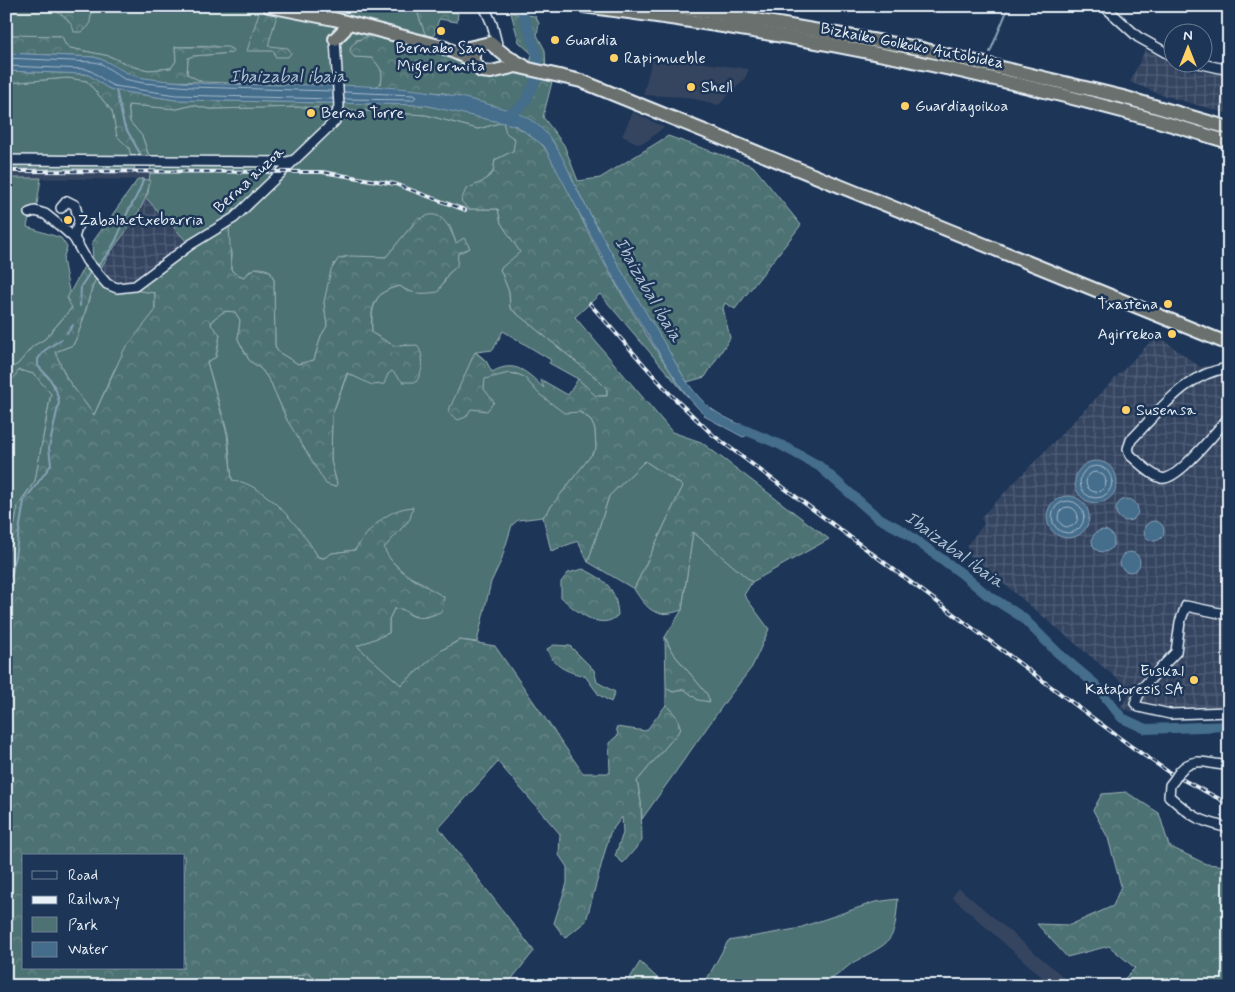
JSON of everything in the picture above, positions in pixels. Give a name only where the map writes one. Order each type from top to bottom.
[{"type":"highway","points":[[269,6],[313,14],[444,47],[472,60],[481,71],[511,66],[526,67],[581,81],[1229,344]]},
{"type":"highway","name":"Bizkaiko Golkoko Autobidea","points":[[584,6],[674,18],[918,63],[1093,102],[1229,142]]},
{"type":"highway","name":"Bizkaiko Golkoko Autobidea","points":[[675,6],[918,48],[1123,97],[1229,128]]},
{"type":"highway","points":[[313,14],[339,27],[372,29]]},
{"type":"highway","points":[[335,39],[339,27]]},
{"type":"highway","points":[[444,47],[481,45],[499,50],[526,67]]},
{"type":"highway","points":[[472,60],[481,45]]},
{"type":"highway","points":[[495,70],[501,62],[499,50]]},
{"type":"street","points":[[484,6],[499,50]]},
{"type":"street","points":[[1104,6],[1138,37],[1162,51]]},
{"type":"street","points":[[481,45],[490,30],[489,19]]},
{"type":"street","name":"Berna auzoa","points":[[74,238],[87,261],[107,284],[127,288],[135,286],[190,244],[234,218],[335,121],[339,106],[335,39]]},
{"type":"street","points":[[1212,66],[1229,70]]},
{"type":"street","points":[[6,160],[288,162],[296,158]]},
{"type":"street","points":[[30,213],[35,211],[45,214],[74,238],[79,221],[75,205],[67,201],[61,208]]},
{"type":"street","points":[[1229,368],[1203,374],[1183,386],[1132,440],[1128,449],[1130,455],[1162,478],[1170,478],[1180,471],[1229,417]]},
{"type":"street","points":[[1229,615],[1186,606],[1180,622],[1176,652],[1142,688],[1136,703],[1139,707],[1170,714],[1229,712]]},
{"type":"street","points":[[1229,765],[1198,761],[1190,763],[1180,771],[1170,785],[1169,796],[1193,817],[1204,822],[1229,828]]},
{"type":"shaded area","points":[[1145,50],[1162,57],[1162,72],[1229,74],[1229,114],[1162,95],[1130,82]]},
{"type":"shaded area","name":"Shell","points":[[653,56],[749,69],[745,78],[719,105],[686,97],[643,95]]},
{"type":"shaded area","name":"Shell","points":[[633,112],[664,127],[647,141],[639,144],[622,136]]},
{"type":"shaded area","points":[[6,168],[251,169],[150,180],[6,178]]},
{"type":"shaded area","points":[[145,197],[190,245],[150,276],[117,288],[97,274],[120,242]]},
{"type":"shaded area","points":[[1157,335],[1200,367],[1229,363],[1229,715],[1155,718],[1120,708],[1132,691],[967,553],[967,545],[984,524],[981,517]]},
{"type":"shaded area","points":[[959,888],[1060,974],[1071,986],[1052,986],[952,897]]},
{"type":"green space","points":[[6,6],[422,6],[418,14],[429,43],[391,33],[356,40],[354,57],[372,58],[381,69],[381,83],[374,88],[202,82],[187,74],[188,58],[232,53],[215,46],[175,47],[176,61],[171,68],[149,70],[134,67],[109,56],[70,48],[65,44],[61,36],[6,35]]},
{"type":"green space","points":[[52,6],[72,6],[79,13],[80,6],[93,7],[89,26],[82,32],[74,32],[69,22],[53,10]]},
{"type":"green space","points":[[261,6],[279,8],[268,46],[288,48],[291,53],[288,57],[275,57],[274,51],[247,51]]},
{"type":"green space","points":[[423,6],[458,13],[457,22],[439,19],[433,39],[474,65],[529,68],[532,54],[519,42],[511,13],[535,16],[539,23],[537,35],[545,50],[546,72],[554,74],[543,117],[564,145],[578,181],[600,178],[668,136],[753,166],[801,225],[735,309],[725,303],[723,308],[730,338],[705,377],[687,382],[633,293],[553,141],[445,93],[374,88],[381,83],[381,69],[372,58],[354,57],[350,52],[351,46],[359,40],[378,34],[399,35],[428,42],[418,14]]},
{"type":"green space","points":[[6,35],[62,36],[65,44],[70,48],[109,56],[134,67],[149,70],[171,68],[176,61],[175,47],[228,47],[233,50],[232,53],[188,58],[187,74],[202,82],[165,81],[128,75],[94,57],[6,53]]},
{"type":"green space","points":[[6,71],[86,74],[113,90],[176,100],[424,105],[482,116],[503,122],[478,129],[426,115],[305,107],[209,109],[193,105],[177,109],[128,105],[130,122],[142,136],[149,156],[259,159],[133,162],[129,148],[117,136],[112,111],[87,81],[68,78],[6,83]]},
{"type":"green space","points":[[68,78],[87,81],[115,115],[117,136],[129,148],[135,169],[6,168],[6,83]]},
{"type":"green space","points":[[128,105],[177,109],[193,105],[209,109],[305,107],[426,115],[478,129],[503,122],[516,138],[513,151],[495,160],[493,172],[482,182],[468,209],[498,209],[501,223],[521,253],[500,269],[509,292],[510,308],[596,378],[607,389],[607,396],[596,396],[578,379],[549,363],[551,360],[503,331],[493,350],[476,352],[486,361],[493,376],[509,373],[521,375],[590,419],[595,429],[596,449],[543,517],[518,520],[512,525],[501,561],[491,582],[477,642],[459,640],[442,650],[401,685],[356,646],[389,633],[389,619],[394,609],[400,609],[413,616],[421,617],[442,611],[425,584],[407,576],[388,557],[384,548],[410,519],[396,512],[373,528],[355,550],[332,553],[324,558],[318,557],[300,531],[281,512],[232,481],[228,434],[207,362],[216,357],[220,334],[211,325],[212,321],[220,314],[227,311],[235,312],[240,320],[238,339],[249,360],[262,370],[271,383],[287,420],[337,484],[331,461],[332,415],[348,373],[358,378],[392,371],[403,382],[423,360],[406,344],[394,346],[372,333],[373,308],[379,296],[391,288],[400,286],[408,292],[444,283],[448,274],[455,268],[458,253],[470,248],[456,243],[450,226],[418,218],[386,257],[343,257],[334,264],[324,302],[327,326],[321,336],[314,360],[298,364],[278,352],[275,346],[274,280],[270,271],[259,268],[253,269],[244,277],[236,274],[231,270],[231,251],[190,245],[145,197],[148,194],[151,162],[259,159],[149,156],[142,136],[130,122]]},
{"type":"green space","points":[[503,122],[524,131],[536,139],[551,157],[623,297],[688,397],[600,294],[575,317],[672,432],[701,442],[829,539],[752,582],[693,532],[682,610],[666,614],[654,611],[648,608],[634,589],[683,486],[645,461],[609,496],[588,562],[578,541],[551,551],[543,517],[596,449],[595,429],[590,419],[581,412],[564,413],[539,394],[524,377],[509,373],[485,379],[484,389],[494,402],[487,411],[471,409],[466,417],[458,420],[448,412],[475,352],[486,361],[492,372],[500,368],[514,367],[526,372],[544,388],[540,379],[568,395],[578,379],[596,396],[607,396],[607,389],[596,378],[510,308],[509,292],[500,269],[520,252],[501,223],[498,209],[468,209],[461,201],[466,189],[482,182],[493,173],[495,160],[513,151],[515,139],[506,133]]},
{"type":"green space","points":[[6,178],[41,178],[36,211],[30,213],[27,227],[61,238],[67,247],[63,259],[72,307],[45,339],[33,346],[18,364],[6,371],[6,222],[10,222],[10,211],[6,206]]},
{"type":"green space","points":[[138,179],[150,180],[147,193],[135,218],[103,264],[97,276],[73,345],[55,352],[67,379],[94,415],[124,350],[155,311],[155,293],[127,289],[229,222],[231,270],[244,277],[255,268],[270,271],[274,280],[275,346],[278,352],[298,364],[314,360],[321,336],[327,326],[324,302],[331,270],[338,259],[350,256],[386,257],[412,226],[421,218],[430,215],[439,217],[448,226],[456,243],[464,238],[470,248],[458,253],[457,266],[448,274],[438,292],[418,293],[400,286],[384,292],[375,302],[372,316],[372,333],[394,346],[417,345],[422,359],[421,373],[416,382],[403,382],[392,371],[388,374],[384,384],[372,385],[347,373],[332,415],[331,461],[337,484],[335,487],[326,484],[287,420],[271,383],[262,370],[249,360],[238,339],[240,320],[235,312],[225,311],[212,320],[211,325],[220,334],[216,357],[207,362],[227,434],[232,480],[245,483],[269,498],[292,521],[318,557],[324,558],[332,553],[355,550],[379,521],[395,512],[413,507],[410,519],[384,548],[395,565],[402,571],[444,597],[442,611],[421,617],[411,615],[400,609],[394,609],[389,619],[389,633],[357,646],[401,685],[442,650],[460,640],[495,646],[583,773],[610,773],[609,743],[618,735],[616,727],[646,731],[666,705],[676,716],[681,729],[637,781],[641,802],[642,841],[623,863],[615,856],[623,833],[622,817],[610,833],[586,921],[565,938],[554,923],[567,883],[567,867],[559,855],[560,834],[498,762],[439,828],[534,951],[506,986],[318,986],[316,978],[308,973],[289,978],[289,986],[6,986],[6,558],[11,545],[18,506],[35,481],[51,394],[34,374],[19,370],[6,389],[6,371],[18,364],[33,346],[45,339],[72,308],[67,298],[87,261],[93,261],[92,243]]},
{"type":"green space","points":[[97,274],[102,279],[116,286],[155,293],[155,311],[114,370],[94,415],[67,379],[55,352],[73,345],[81,328]]},
{"type":"green space","points":[[19,370],[34,374],[51,393],[35,481],[24,496],[16,516],[11,545],[6,558],[6,389]]},
{"type":"green space","points":[[645,461],[683,486],[634,589],[588,562],[609,496]]},
{"type":"green space","points":[[693,531],[752,582],[744,595],[769,629],[752,667],[642,819],[637,781],[681,729],[676,716],[666,705],[666,688],[673,692],[684,689],[698,700],[707,694],[672,652],[665,637],[682,610]]},
{"type":"green space","points":[[583,569],[604,581],[612,591],[618,615],[611,620],[604,622],[588,618],[561,597],[561,582],[568,573]]},
{"type":"green space","points":[[665,637],[672,652],[707,694],[710,702],[698,700],[684,689],[673,692],[666,688]]},
{"type":"green space","points":[[554,645],[570,646],[594,670],[597,682],[615,692],[611,702],[599,695],[585,676],[562,668],[553,660],[547,649]]},
{"type":"green space","points":[[1126,792],[1159,813],[1169,846],[1206,864],[1229,866],[1229,986],[1117,986],[1135,968],[1109,946],[1067,957],[1037,924],[1070,925],[1113,906],[1121,886],[1108,838],[1093,810],[1102,794]]},
{"type":"green space","points":[[898,899],[895,925],[889,940],[829,980],[818,984],[786,987],[703,986],[728,941],[796,929],[875,902]]},
{"type":"green space","points":[[640,962],[666,986],[625,986]]},
{"type":"green space","points":[[308,973],[316,978],[318,986],[289,986],[289,978]]},
{"type":"water","points":[[6,53],[94,57],[144,78],[186,82],[401,88],[443,94],[484,103],[526,117],[541,128],[556,146],[583,201],[613,255],[689,385],[701,400],[713,410],[756,432],[743,437],[706,417],[688,397],[618,286],[544,146],[517,126],[424,105],[176,100],[113,90],[86,74],[6,71]]},
{"type":"water","points":[[1092,461],[1100,461],[1111,467],[1117,482],[1111,497],[1100,503],[1092,503],[1081,497],[1075,486],[1075,478],[1081,467]]},
{"type":"water","points":[[1064,496],[1072,496],[1083,502],[1089,517],[1083,532],[1072,538],[1064,538],[1053,532],[1047,521],[1047,513],[1053,502]]},
{"type":"water","points":[[1127,499],[1135,502],[1138,510],[1135,518],[1127,521],[1119,518],[1116,510],[1119,502]]},
{"type":"water","points":[[1154,521],[1161,524],[1164,531],[1161,538],[1154,541],[1147,538],[1144,531],[1147,524]]},
{"type":"water","points":[[1103,530],[1111,533],[1114,541],[1111,549],[1103,552],[1095,549],[1092,541],[1095,533]]},
{"type":"water","points":[[1130,552],[1137,555],[1140,562],[1137,569],[1130,572],[1123,569],[1120,562],[1123,555]]},
{"type":"waterway","points":[[990,52],[1009,6]]},
{"type":"waterway","points":[[523,14],[534,44],[538,63]]},
{"type":"waterway","points":[[506,115],[523,104],[537,77]]},
{"type":"waterway","points":[[116,90],[124,125],[142,157]]},
{"type":"waterway","points":[[96,268],[113,245],[143,179]]},
{"type":"waterway","points":[[80,306],[81,286],[91,271]]},
{"type":"waterway","points":[[67,333],[73,325]]},
{"type":"waterway","points":[[6,581],[12,574],[24,501],[51,465],[49,448],[59,402],[56,390],[50,379],[38,366],[38,359],[45,350],[62,339]]},
{"type":"waterway","name":"Ibaizabal ibaia","points":[[740,428],[781,445],[819,466],[877,517],[903,531],[961,573],[986,594],[1022,617],[1058,653],[1095,684],[1122,718],[1146,729],[1229,726]]},
{"type":"railway","points":[[6,171],[322,172],[395,184],[465,210]]},
{"type":"railway","points":[[590,304],[670,394],[713,435],[1132,747],[1170,773],[1229,804]]},
{"type":"place","name":"Bernako San Migel ermita","points":[[441,31]]},
{"type":"place","name":"Guardia","points":[[555,40]]},
{"type":"place","name":"Rapimueble","points":[[614,58]]},
{"type":"place","name":"Shell","points":[[691,87]]},
{"type":"place","name":"Guardiagoikoa","points":[[905,106]]},
{"type":"place","name":"Berna Torre","points":[[311,113]]},
{"type":"place","name":"Zabalaetxebarria","points":[[68,220]]},
{"type":"place","name":"Txastena","points":[[1168,304]]},
{"type":"place","name":"Agirrekoa","points":[[1172,334]]},
{"type":"place","name":"Susensa","points":[[1126,410]]},
{"type":"place","name":"Euskal Kataforesis SA","points":[[1194,680]]}]
